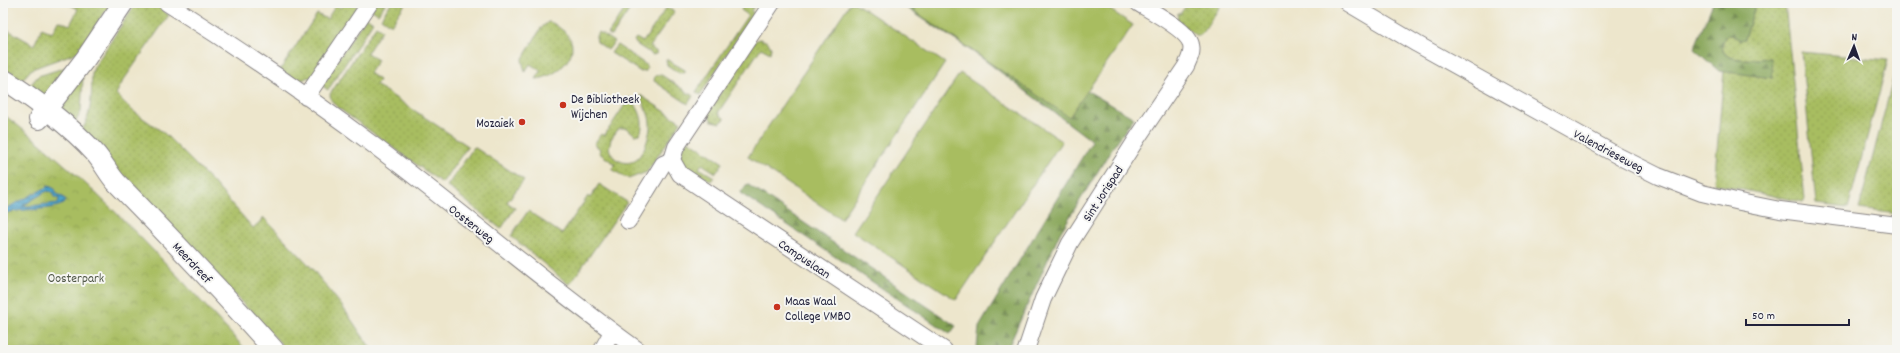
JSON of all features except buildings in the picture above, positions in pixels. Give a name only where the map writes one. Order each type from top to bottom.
[{"type":"street","points":[[43,115],[86,58],[124,3]]},
{"type":"street","points":[[306,97],[370,3]]},
{"type":"street","points":[[628,221],[663,164],[672,160],[676,146],[772,3]]},
{"type":"street","name":"Sint Jorispad","points":[[1026,350],[1043,299],[1070,243],[1138,137],[1186,66],[1192,54],[1191,44],[1182,32],[1138,3]]},
{"type":"street","name":"Valendrieseweg","points":[[1348,3],[1620,157],[1658,176],[1702,193],[1740,202],[1780,210],[1897,225]]},
{"type":"street","name":"Oosterweg","points":[[173,5],[306,97],[375,147],[612,332],[638,350]]},
{"type":"street","name":"Meerdreef","points":[[3,79],[43,115]]},
{"type":"street","name":"Meerdreef","points":[[3,91],[72,132],[91,150],[110,176],[179,247],[274,350]]},
{"type":"street","name":"Campuslaan","points":[[672,160],[680,174],[944,350]]},
{"type":"street","points":[[602,350],[612,332]]},
{"type":"green space","points":[[67,3],[111,3],[78,52],[32,69],[18,84],[3,74],[3,27],[34,45],[42,28],[52,33],[58,21],[70,25],[78,9]]},
{"type":"green space","points":[[136,3],[152,3],[169,15],[123,81],[116,94],[133,111],[164,133],[211,180],[253,228],[264,218],[310,266],[342,306],[372,350],[287,350],[80,133],[89,111],[92,73],[94,67]]},
{"type":"green space","points":[[344,3],[352,3],[358,7],[311,79],[308,77],[299,82],[280,70],[317,14],[327,19],[336,5],[341,8]]},
{"type":"green space","points":[[376,3],[386,3],[378,14],[372,10]]},
{"type":"green space","points":[[391,3],[406,3],[391,25],[381,18]]},
{"type":"green space","points":[[629,3],[634,3],[612,36],[608,34]]},
{"type":"green space","points":[[745,3],[756,3],[751,11],[754,13],[700,95],[696,92],[748,15],[741,10]]},
{"type":"green space","points":[[850,3],[855,3],[945,63],[841,219],[748,157]]},
{"type":"green space","points":[[899,3],[937,3],[1134,118],[1111,150],[1060,233],[1007,350],[979,350],[977,348],[979,327],[1092,141],[979,56]]},
{"type":"green space","points":[[918,3],[1100,3],[1133,25],[1069,117],[913,10]]},
{"type":"green space","points":[[1188,3],[1222,3],[1203,33],[1199,36],[1194,34],[1177,20],[1178,13],[1180,14]]},
{"type":"green space","points":[[1713,3],[1753,3],[1754,9],[1745,39],[1740,40],[1732,35],[1726,35],[1722,45],[1723,52],[1728,56],[1736,58],[1771,58],[1773,78],[1719,71],[1694,49]]},
{"type":"green space","points":[[1753,3],[1785,3],[1805,199],[1803,202],[1714,184],[1724,71],[1772,78],[1770,58],[1736,58],[1728,56],[1724,52],[1723,45],[1726,35],[1732,35],[1740,40],[1745,38],[1754,10]]},
{"type":"green space","points":[[667,7],[674,12],[650,47],[658,53],[653,55],[636,44],[634,40],[636,38],[643,42]]},
{"type":"green space","points":[[366,17],[373,22],[328,90],[321,85]]},
{"type":"green space","points":[[548,22],[556,25],[569,37],[572,45],[571,53],[568,60],[554,73],[536,79],[541,71],[530,64],[525,72],[522,60],[541,28]]},
{"type":"green space","points":[[376,26],[382,30],[367,53],[378,60],[369,73],[379,80],[376,85],[468,146],[442,183],[337,107],[331,100],[330,94]]},
{"type":"green space","points":[[599,32],[614,42],[608,50],[597,42],[596,36]]},
{"type":"green space","points":[[760,39],[768,42],[771,48],[770,53],[761,48],[718,113],[725,119],[720,123],[712,121],[707,113],[755,41]]},
{"type":"green space","points":[[617,45],[645,64],[647,68],[646,71],[641,72],[611,53]]},
{"type":"green space","points":[[1801,52],[1888,60],[1848,208],[1816,204]]},
{"type":"green space","points":[[666,59],[685,70],[685,72],[679,73],[667,65]]},
{"type":"green space","points":[[1897,64],[1897,214],[1859,209]]},
{"type":"green space","points":[[73,65],[43,98],[26,90],[38,76]]},
{"type":"green space","points":[[960,73],[1062,141],[956,300],[853,232]]},
{"type":"green space","points":[[660,74],[693,96],[688,104],[654,81],[655,76]]},
{"type":"green space","points":[[83,77],[81,112],[72,128],[62,118],[59,102]]},
{"type":"green space","points":[[640,95],[681,122],[647,172],[631,178],[624,177],[612,169],[615,164],[599,153],[600,149],[594,144],[601,134],[604,136],[630,97],[636,105],[642,119],[642,129],[640,134],[635,135],[627,128],[619,128],[611,139],[609,148],[613,156],[620,161],[627,163],[638,158],[642,153],[648,139],[650,127],[648,114]]},
{"type":"green space","name":"Oosterpark","points":[[3,114],[36,140],[99,196],[159,256],[246,350],[3,350]]},
{"type":"green space","points":[[688,140],[723,163],[716,173],[702,164],[699,168],[714,177],[711,181],[694,171],[689,172],[680,163],[679,153]]},
{"type":"green space","points":[[474,147],[524,180],[507,202],[515,208],[501,229],[447,186]]},
{"type":"green space","points":[[599,184],[627,202],[570,284],[568,284],[511,236],[528,211],[562,234],[588,196],[590,198]]},
{"type":"green space","points":[[747,184],[956,326],[950,334],[740,193]]},
{"type":"water","points":[[49,186],[55,189],[57,194],[63,197],[66,201],[64,204],[50,208],[3,214],[3,210]],"holes":[[[47,191],[52,192],[54,197],[59,199],[58,203],[22,206]]]},
{"type":"place","name":"De Bibliotheek Wijchen","points":[[563,105]]},
{"type":"place","name":"Mozaiek","points":[[522,122]]},
{"type":"place","name":"Maas Waal College VMBO","points":[[777,307]]}]
